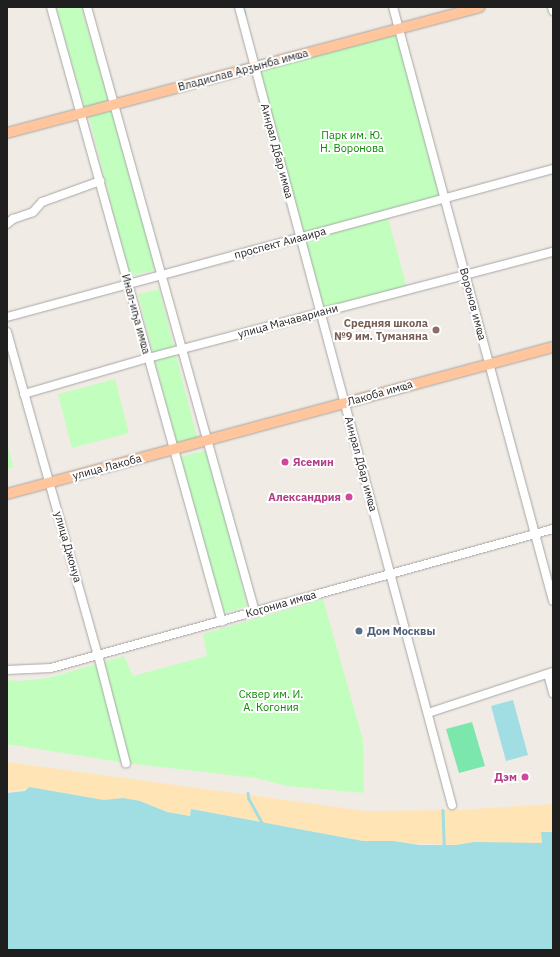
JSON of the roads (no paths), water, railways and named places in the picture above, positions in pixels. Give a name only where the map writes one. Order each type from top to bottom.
[{"type":"main road","name":"Владислав Арӡынба имҩа","points":[[7,133],[480,7]]},
{"type":"main road","name":"Лакоба имҩа","points":[[206,440],[553,347]]},
{"type":"main road","name":"улица Лакоба","points":[[7,494],[206,440]]},
{"type":"street","name":"Инал-иҧа имҩа","points":[[51,7],[222,622]]},
{"type":"street","points":[[87,7],[255,612]]},
{"type":"street","name":"Аинрал Дбар имҩа","points":[[239,7],[452,805]]},
{"type":"street","name":"Воронов имҩа","points":[[393,7],[553,601]]},
{"type":"street","points":[[552,7],[553,12]]},
{"type":"street","name":"проспект Аиааира","points":[[7,317],[553,168]]},
{"type":"street","points":[[7,224],[13,219],[33,212],[42,202],[100,181]]},
{"type":"street","name":"улица Мачавариани","points":[[24,394],[181,349],[553,252]]},
{"type":"street","name":"улица Джонуа","points":[[7,332],[98,655],[126,763]]},
{"type":"street","name":"Коӷониа имҩа","points":[[7,670],[51,668],[222,622],[389,572],[553,529]]},
{"type":"street","points":[[428,713],[550,673],[553,693]]},
{"type":"water","points":[[513,700],[528,755],[506,761],[491,706]]},
{"type":"water","points":[[29,787],[104,800],[123,798],[140,801],[167,812],[190,816],[191,809],[363,841],[393,841],[420,845],[456,845],[474,842],[542,843],[541,832],[553,832],[553,950],[7,950],[7,793],[25,791]]},
{"type":"waterway","points":[[243,7],[245,14]]},
{"type":"waterway","points":[[248,793],[249,799],[263,824]]},
{"type":"waterway","points":[[443,810],[444,845]]},
{"type":"place","name":"Средняя школа №9 им. Туманяна","points":[[436,330]]},
{"type":"place","name":"Ясемин","points":[[285,462]]},
{"type":"place","name":"Александрия","points":[[349,497]]},
{"type":"place","name":"Дом Москвы","points":[[359,631]]},
{"type":"place","name":"Дэм","points":[[525,777]]},
{"type":"park label","name":"Парк им. Ю. Н. Воронова","points":[[352,142]]},
{"type":"park label","name":"Сквер им. И. А. Когония","points":[[271,701]]}]
